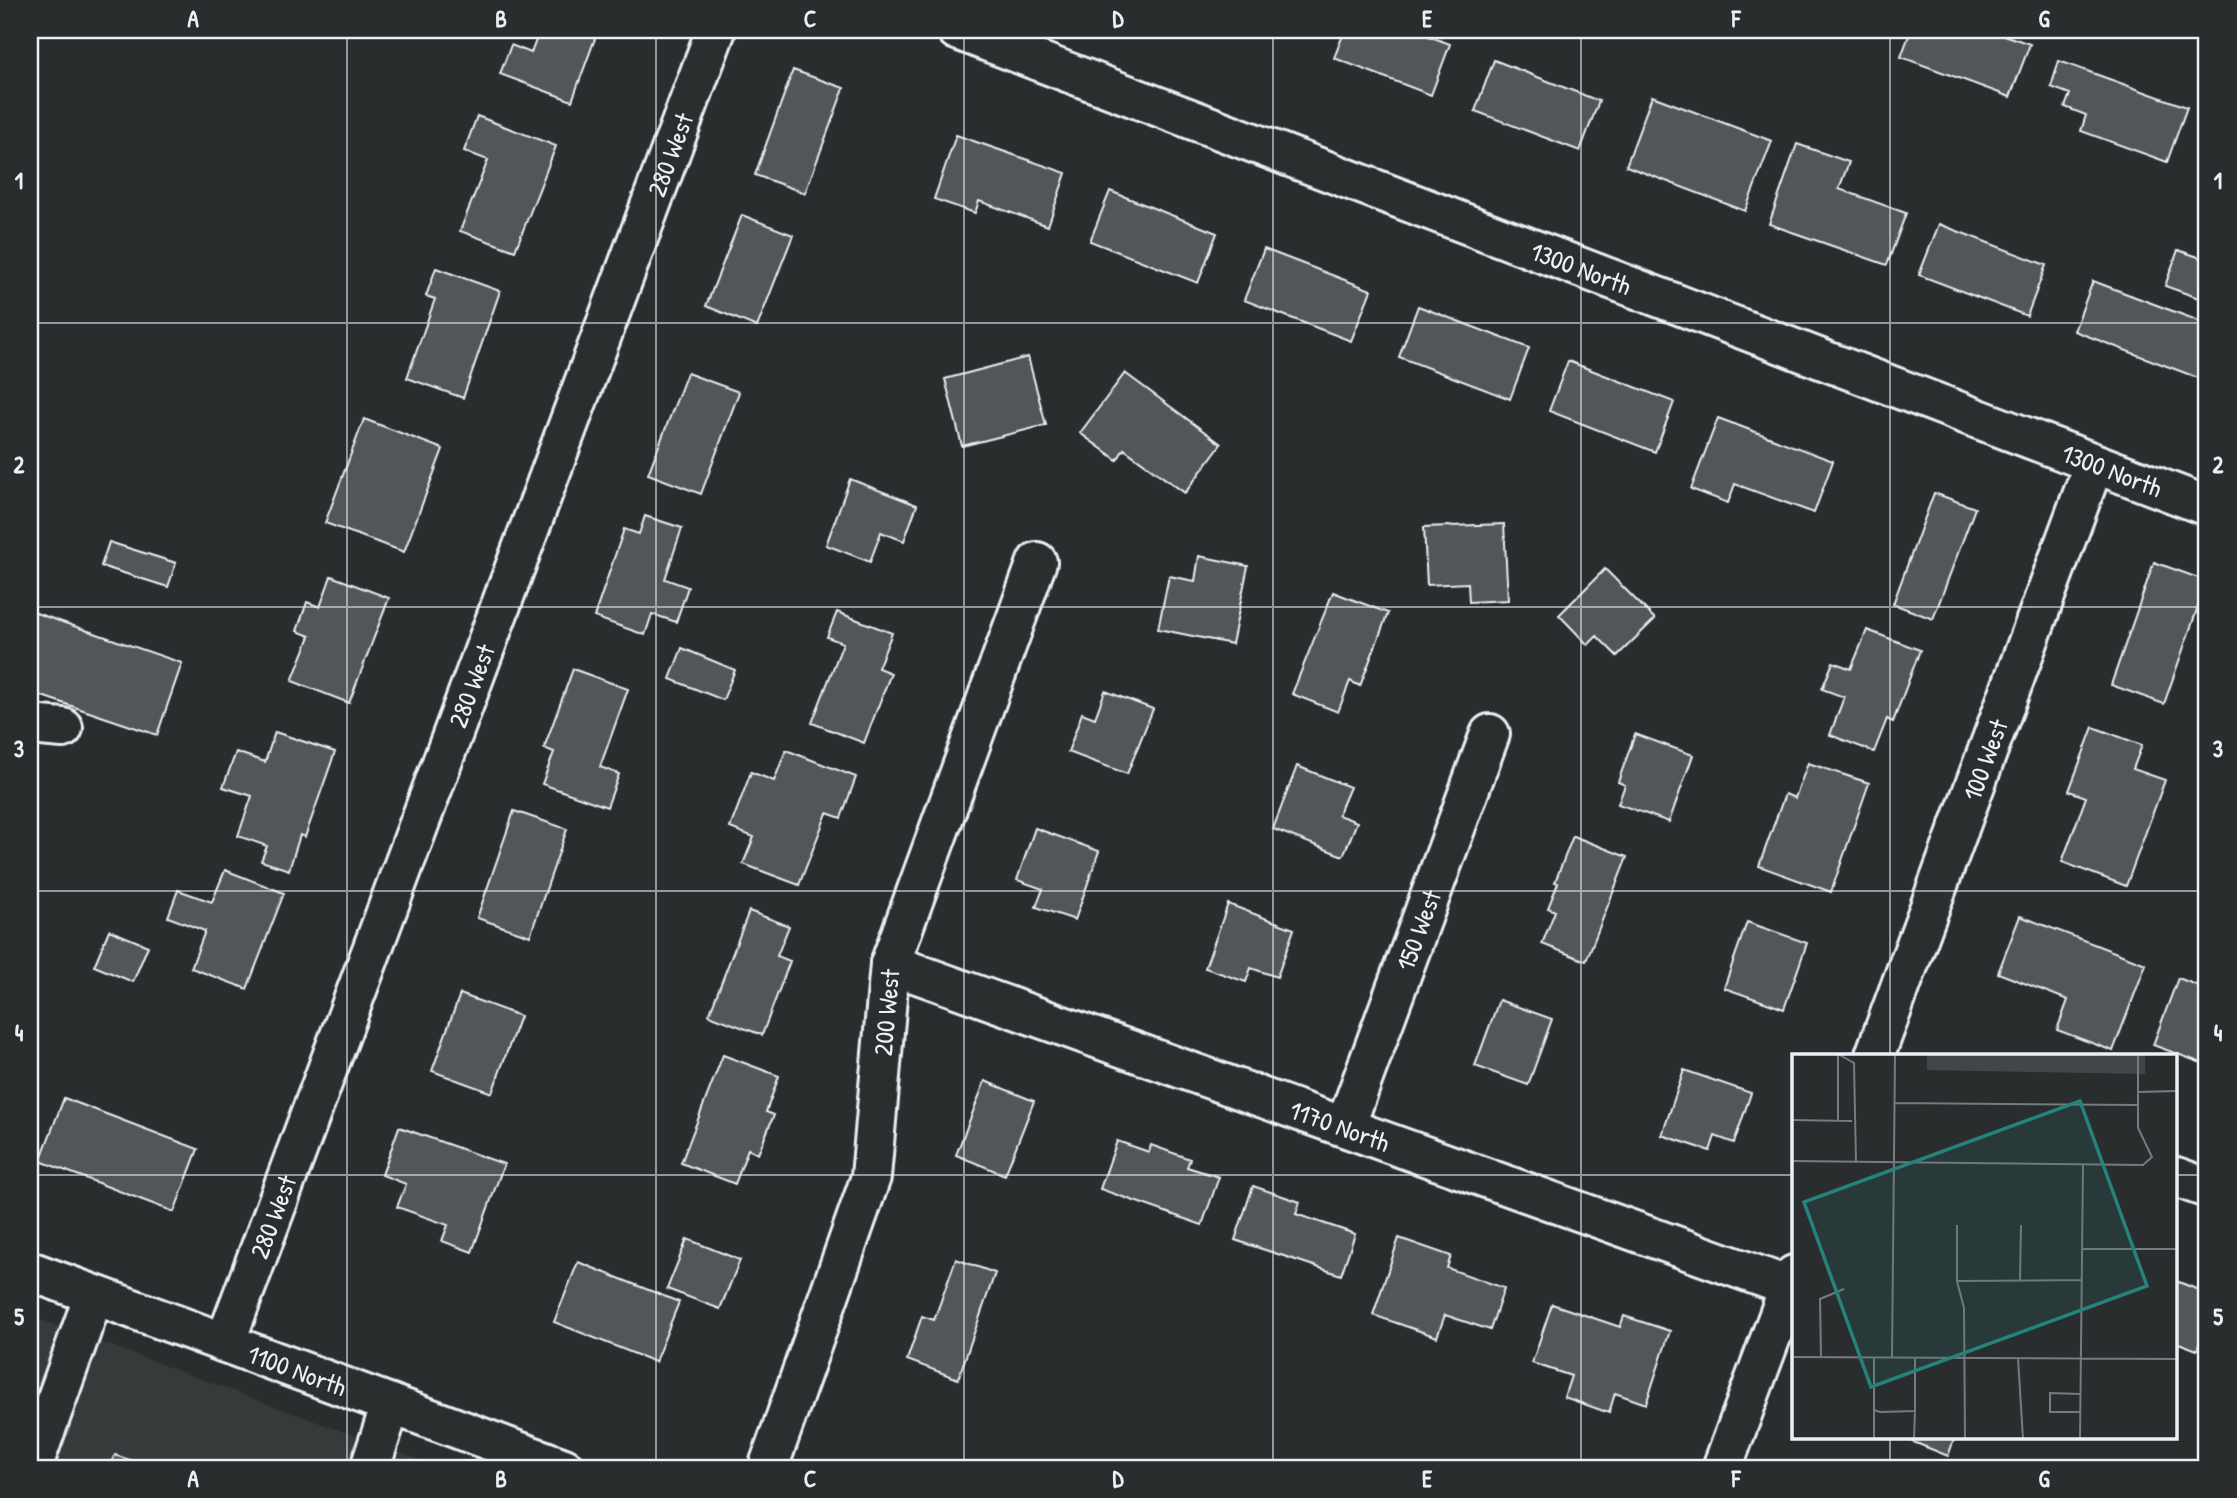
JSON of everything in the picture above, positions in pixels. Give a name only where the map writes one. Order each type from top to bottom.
[{"type":"street","name":"280 West","points":[[225,1343],[716,30]]},
{"type":"street","name":"1300 North","points":[[957,30],[2207,506]]},
{"type":"street","name":"100 West","points":[[1875,1054],[2094,464]]},
{"type":"street","name":"200 West","points":[[768,1468],[871,1177],[890,964],[1037,562]]},
{"type":"street","name":"150 West","points":[[1345,1127],[1490,734]]},
{"type":"street","name":"1170 North","points":[[890,964],[1345,1127],[1792,1281]]},
{"type":"street","points":[[2178,1178],[2207,1188]]},
{"type":"street","name":"1100 North","points":[[30,1271],[564,1468]]},
{"type":"street","points":[[1722,1468],[1792,1281]]},
{"type":"street","points":[[32,1468],[94,1295]]},
{"type":"street","points":[[370,1468],[391,1404]]},
{"type":"shaded area","points":[[30,1316],[434,1465],[432,1468],[30,1468]]},
{"type":"building","points":[[540,30],[588,30],[597,33],[572,101],[500,74],[511,45],[531,53]]},
{"type":"building","points":[[1265,30],[1283,30],[1281,36]]},
{"type":"building","points":[[1345,30],[1413,30],[1450,44],[1431,95],[1334,58]]},
{"type":"building","points":[[1911,30],[1990,30],[2030,44],[2010,97],[1901,57]]},
{"type":"building","points":[[1494,60],[1599,101],[1580,151],[1475,111]]},
{"type":"building","points":[[2059,61],[2187,107],[2167,162],[2081,131],[2086,115],[2065,107],[2070,94],[2051,87]]},
{"type":"building","points":[[793,70],[844,88],[805,193],[755,175]]},
{"type":"building","points":[[1652,96],[1772,141],[1745,211],[1626,166]]},
{"type":"building","points":[[477,116],[556,146],[515,251],[460,231],[488,160],[464,151]]},
{"type":"building","points":[[956,135],[1066,173],[1048,226],[979,201],[975,213],[934,199]]},
{"type":"building","points":[[1797,144],[1849,162],[1839,189],[1906,213],[1887,265],[1769,224]]},
{"type":"building","points":[[1110,191],[1217,233],[1198,283],[1090,241]]},
{"type":"building","points":[[742,215],[793,235],[757,327],[706,306]]},
{"type":"building","points":[[1939,224],[2046,265],[2027,316],[1919,275]]},
{"type":"building","points":[[1264,249],[1371,290],[1351,341],[1244,300]]},
{"type":"building","points":[[2178,250],[2207,260],[2207,301],[2165,286]]},
{"type":"building","points":[[436,268],[500,291],[463,398],[407,378],[435,299],[426,296]]},
{"type":"building","points":[[2093,281],[2207,324],[2207,362],[2201,379],[2074,331]]},
{"type":"building","points":[[1418,306],[1529,348],[1510,399],[1399,357]]},
{"type":"building","points":[[1028,357],[1046,425],[962,446],[945,379]]},
{"type":"building","points":[[1568,361],[1674,402],[1655,452],[1549,411]]},
{"type":"building","points":[[687,373],[739,392],[701,494],[648,474]]},
{"type":"building","points":[[1125,373],[1221,444],[1185,493],[1124,449],[1117,460],[1080,433]]},
{"type":"building","points":[[1718,418],[1833,461],[1814,513],[1735,484],[1728,503],[1691,489]]},
{"type":"building","points":[[364,419],[443,449],[404,552],[325,523]]},
{"type":"building","points":[[850,479],[917,505],[904,541],[881,532],[870,562],[826,545]]},
{"type":"building","points":[[1934,493],[1975,508],[1933,619],[1893,604]]},
{"type":"building","points":[[645,516],[682,528],[665,579],[688,587],[676,622],[652,614],[645,635],[594,617],[624,529],[639,534]]},
{"type":"building","points":[[1504,524],[1508,600],[1469,602],[1468,583],[1427,585],[1424,527]]},
{"type":"building","points":[[109,542],[176,563],[168,587],[101,566]]},
{"type":"building","points":[[1199,556],[1248,566],[1232,644],[1158,629],[1169,576],[1195,581]]},
{"type":"building","points":[[2154,562],[2207,581],[2164,704],[2111,685]]},
{"type":"building","points":[[1605,569],[1655,619],[1617,656],[1597,636],[1588,645],[1559,615]]},
{"type":"building","points":[[331,576],[389,598],[349,703],[292,681],[310,636],[297,631],[307,602],[320,607]]},
{"type":"building","points":[[1333,592],[1388,613],[1360,686],[1350,681],[1338,712],[1292,694]]},
{"type":"building","points":[[30,611],[182,663],[157,735],[30,692]]},
{"type":"building","points":[[837,612],[892,633],[878,668],[891,673],[864,743],[812,723],[843,643],[827,637]]},
{"type":"building","points":[[1867,630],[1920,650],[1893,722],[1887,719],[1874,752],[1830,735],[1844,697],[1822,689],[1833,662],[1851,669]]},
{"type":"building","points":[[682,648],[735,670],[723,700],[670,679]]},
{"type":"building","points":[[573,669],[628,689],[600,767],[619,774],[607,807],[542,784],[554,752],[544,748]]},
{"type":"building","points":[[1105,691],[1153,709],[1127,774],[1068,752],[1082,713],[1095,718]]},
{"type":"building","points":[[2093,727],[2142,745],[2133,769],[2165,780],[2126,886],[2062,862],[2086,797],[2069,791]]},
{"type":"building","points":[[275,732],[335,752],[305,837],[300,835],[289,870],[261,861],[267,846],[238,836],[252,796],[223,787],[236,752],[265,762]]},
{"type":"building","points":[[1635,734],[1693,755],[1669,822],[1618,804],[1625,785],[1618,782]]},
{"type":"building","points":[[786,750],[856,777],[841,818],[827,813],[799,885],[743,864],[754,837],[730,828],[751,772],[774,781]]},
{"type":"building","points":[[1808,763],[1869,783],[1831,892],[1759,866],[1785,794],[1795,798]]},
{"type":"building","points":[[1297,766],[1350,787],[1338,815],[1357,822],[1343,856],[1273,829]]},
{"type":"building","points":[[514,811],[567,829],[530,936],[477,918]]},
{"type":"building","points":[[1035,828],[1099,851],[1075,920],[1036,907],[1043,889],[1017,880]]},
{"type":"building","points":[[1573,836],[1627,857],[1586,961],[1542,944],[1555,911],[1548,908],[1558,883],[1555,882]]},
{"type":"building","points":[[225,870],[284,893],[247,989],[191,968],[205,931],[168,917],[178,890],[212,902]]},
{"type":"building","points":[[1228,904],[1294,929],[1277,977],[1251,968],[1246,982],[1205,968]]},
{"type":"building","points":[[749,911],[789,926],[777,956],[790,961],[762,1035],[709,1015]]},
{"type":"building","points":[[2020,916],[2146,964],[2113,1051],[2057,1030],[2068,1000],[1998,973]]},
{"type":"building","points":[[1747,922],[1807,943],[1784,1009],[1724,988]]},
{"type":"building","points":[[109,930],[148,946],[133,982],[94,966]]},
{"type":"building","points":[[2178,978],[2207,989],[2207,1065],[2153,1045]]},
{"type":"building","points":[[460,994],[520,1016],[492,1093],[432,1071]]},
{"type":"building","points":[[1499,1000],[1552,1019],[1528,1085],[1475,1066]]},
{"type":"building","points":[[723,1055],[779,1076],[766,1112],[774,1115],[758,1154],[748,1149],[735,1184],[681,1163]]},
{"type":"building","points":[[1684,1070],[1751,1093],[1734,1143],[1715,1136],[1710,1151],[1662,1135]]},
{"type":"building","points":[[985,1081],[1034,1101],[1005,1175],[956,1155]]},
{"type":"building","points":[[64,1098],[198,1149],[174,1212],[40,1161]]},
{"type":"building","points":[[399,1127],[504,1164],[472,1252],[442,1241],[448,1225],[397,1207],[406,1184],[382,1175]]},
{"type":"building","points":[[1117,1141],[1149,1152],[1151,1145],[1190,1159],[1187,1167],[1219,1177],[1202,1225],[1100,1189]]},
{"type":"building","points":[[1253,1186],[1300,1202],[1296,1214],[1355,1234],[1341,1275],[1235,1240]]},
{"type":"building","points":[[1399,1238],[1451,1256],[1447,1268],[1504,1288],[1490,1330],[1445,1315],[1437,1337],[1373,1315]]},
{"type":"building","points":[[687,1239],[740,1260],[720,1309],[667,1289]]},
{"type":"building","points":[[956,1259],[995,1273],[958,1379],[907,1360],[922,1316],[934,1320]]},
{"type":"building","points":[[578,1262],[679,1302],[655,1362],[554,1322]]},
{"type":"building","points":[[2178,1282],[2207,1293],[2207,1322],[2197,1350],[2178,1343]]},
{"type":"building","points":[[1552,1304],[1620,1327],[1624,1316],[1670,1331],[1646,1404],[1615,1393],[1609,1413],[1564,1397],[1571,1376],[1532,1363]]},
{"type":"building","points":[[1903,1438],[1955,1438],[1948,1456]]},
{"type":"building","points":[[115,1455],[153,1468],[110,1468]]}]
